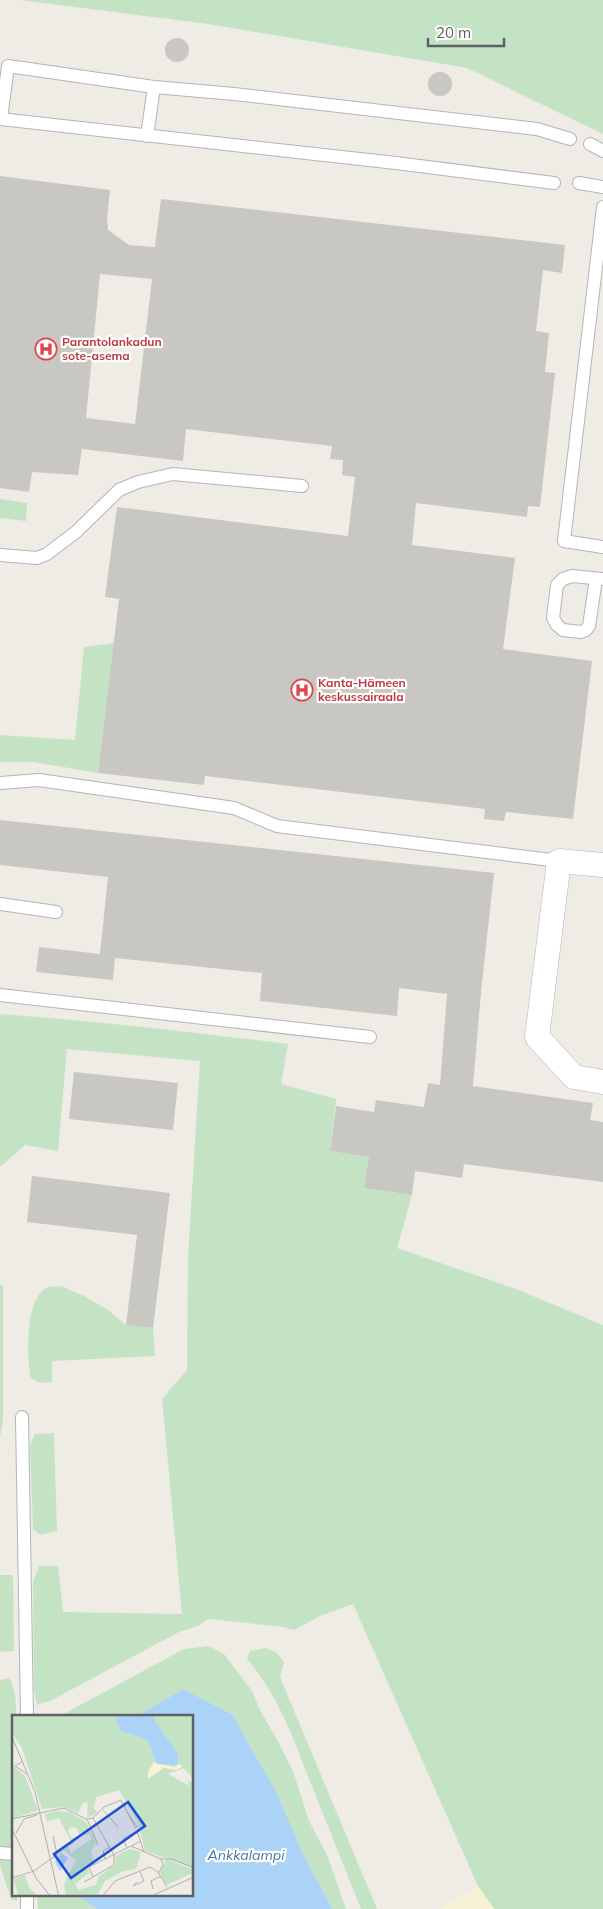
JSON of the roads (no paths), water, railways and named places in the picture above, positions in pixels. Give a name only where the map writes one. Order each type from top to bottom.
[{"type":"street","points":[[603,865],[559,862],[537,1037],[574,1077],[603,1082]]},
{"type":"lane","points":[[554,183],[396,163],[0,119],[8,66],[154,88],[234,94],[537,129],[570,139]]},
{"type":"lane","points":[[147,136],[154,88]]},
{"type":"lane","points":[[590,144],[603,151]]},
{"type":"lane","points":[[578,183],[603,187]]},
{"type":"lane","points":[[603,207],[564,541],[603,547]]},
{"type":"lane","points":[[0,555],[37,558],[47,554],[76,532],[119,490],[138,482],[173,474],[302,486]]},
{"type":"lane","points":[[572,576],[600,579],[589,626],[581,632],[563,630],[553,618],[557,585],[564,578],[572,576]]},
{"type":"lane","points":[[0,783],[39,780],[234,808],[277,826],[559,862]]},
{"type":"lane","points":[[0,904],[56,912]]},
{"type":"lane","points":[[0,995],[370,1037]]},
{"type":"lane","points":[[22,1417],[27,1715]]},
{"type":"lane","points":[[27,1896],[27,1909]]},
{"type":"water","name":"Ankkalampi","points":[[183,1689],[232,1714],[277,1794],[303,1854],[332,1909],[97,1909],[83,1899],[82,1896],[194,1896],[194,1715],[139,1715]]},
{"type":"place","name":"Parantolankadun sote-asema","points":[[46,349]]},
{"type":"place","name":"Kanta-Hämeen keskussairaala","points":[[302,690]]}]
